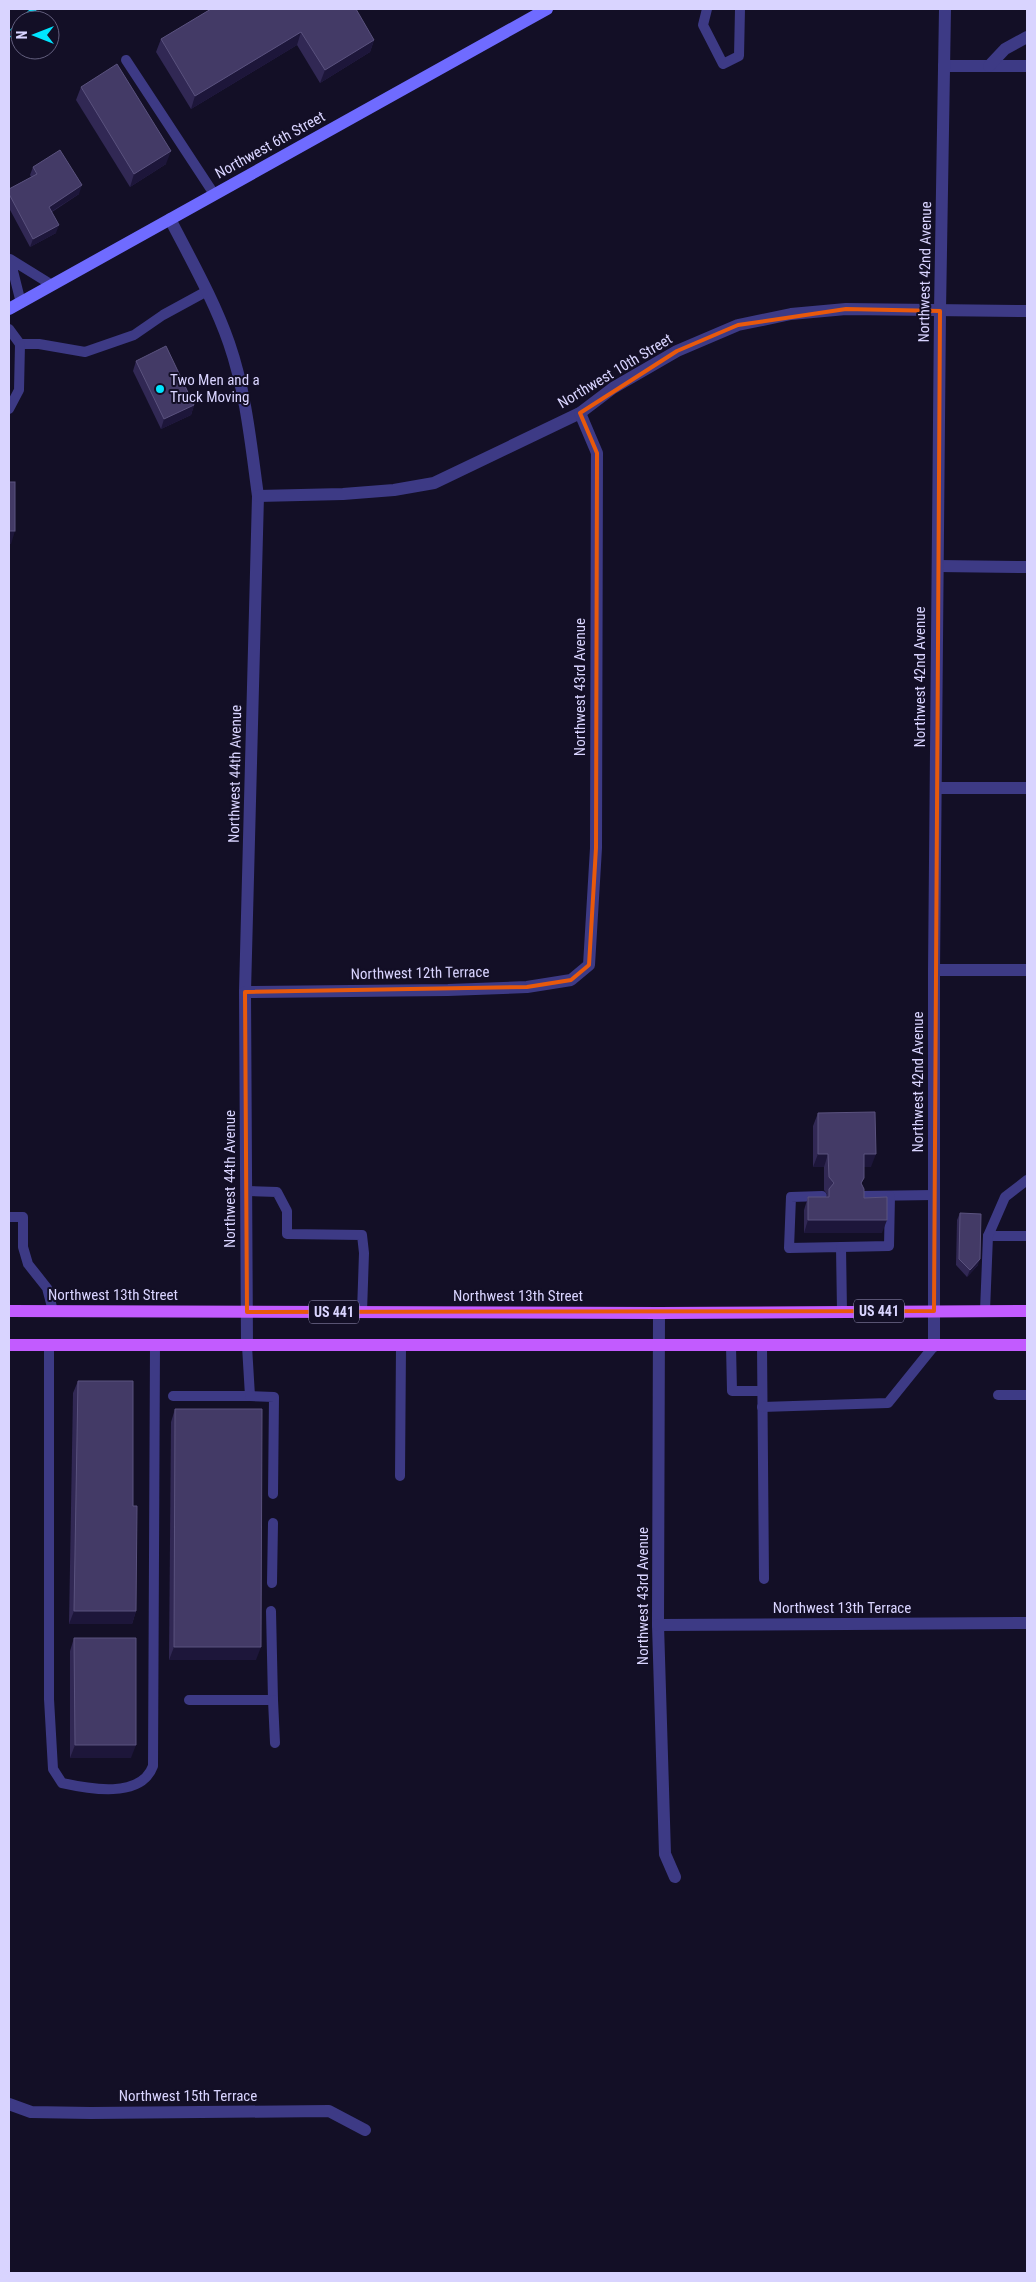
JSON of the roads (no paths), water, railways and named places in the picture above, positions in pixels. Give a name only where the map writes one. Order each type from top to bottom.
[{"type":"main road","name":"Northwest 6th Street","points":[[9,309],[538,11]]},
{"type":"main road","name":"Northwest 13th Street","points":[[9,1310],[659,1313],[1027,1311]]},
{"type":"main road","name":"US 441","points":[[9,1345],[1027,1345]]},
{"type":"street","name":"Northwest 42nd Avenue","points":[[934,1346],[934,970],[940,311],[945,9]]},
{"type":"street","points":[[989,66],[1005,49],[1027,36]]},
{"type":"street","points":[[944,66],[1027,66]]},
{"type":"street","name":"Northwest 44th Avenue","points":[[170,219],[208,291],[232,353],[247,417],[258,496],[246,992],[247,1346]]},
{"type":"street","name":"Northwest 10th Street","points":[[258,496],[343,494],[394,490],[434,483],[580,413],[613,388],[677,352],[738,325],[791,314],[846,309],[1027,311]]},
{"type":"street","name":"Northwest 43rd Avenue","points":[[580,413],[597,453],[596,848],[589,965]]},
{"type":"street","points":[[938,566],[1027,567]]},
{"type":"street","points":[[936,788],[1027,788]]},
{"type":"street","name":"Northwest 12th Terrace","points":[[246,992],[448,990],[527,987],[571,980],[589,965]]},
{"type":"street","points":[[934,970],[1027,970]]},
{"type":"street","name":"Northwest 43rd Avenue","points":[[659,1313],[658,1625],[666,1854],[675,1877]]},
{"type":"street","name":"Northwest 13th Terrace","points":[[658,1625],[1027,1623]]},
{"type":"street","name":"Northwest 15th Terrace","points":[[9,2104],[31,2112],[328,2111],[365,2130]]},
{"type":"lane","points":[[707,9],[703,25],[723,64],[739,56],[740,9]]},
{"type":"lane","points":[[126,60],[214,194]]},
{"type":"lane","points":[[21,302],[10,259],[52,285]]},
{"type":"lane","points":[[20,344],[39,344],[85,352],[134,336],[163,315],[208,291]]},
{"type":"lane","points":[[9,330],[20,344],[19,390],[9,409]]},
{"type":"lane","points":[[985,1311],[988,1236],[1005,1197],[1027,1180]]},
{"type":"lane","points":[[246,1191],[277,1192],[287,1211],[287,1234],[362,1235],[364,1253],[362,1312]]},
{"type":"lane","points":[[863,1196],[934,1195]]},
{"type":"lane","points":[[822,1196],[791,1197],[790,1248],[889,1246],[890,1196]]},
{"type":"lane","points":[[9,1217],[23,1218],[23,1247],[28,1264],[47,1288],[53,1311]]},
{"type":"lane","points":[[988,1236],[1027,1236]]},
{"type":"lane","points":[[841,1247],[842,1311]]},
{"type":"lane","points":[[49,1345],[49,1699],[53,1769],[62,1784],[84,1788],[119,1788],[138,1785],[149,1777],[152,1766],[155,1345]]},
{"type":"lane","points":[[247,1346],[250,1396]]},
{"type":"lane","points":[[400,1476],[401,1346]]},
{"type":"lane","points":[[731,1346],[732,1391],[762,1391]]},
{"type":"lane","points":[[762,1346],[764,1579]]},
{"type":"lane","points":[[762,1407],[888,1403],[934,1346]]},
{"type":"lane","points":[[998,1396],[1027,1395]]},
{"type":"lane","points":[[173,1396],[274,1397],[273,1494]]},
{"type":"lane","points":[[272,1583],[273,1522]]},
{"type":"lane","points":[[271,1611],[275,1743]]},
{"type":"lane","points":[[190,1700],[273,1700]]},
{"type":"place","name":"Two Men and a Truck Moving","points":[[160,389]]}]
